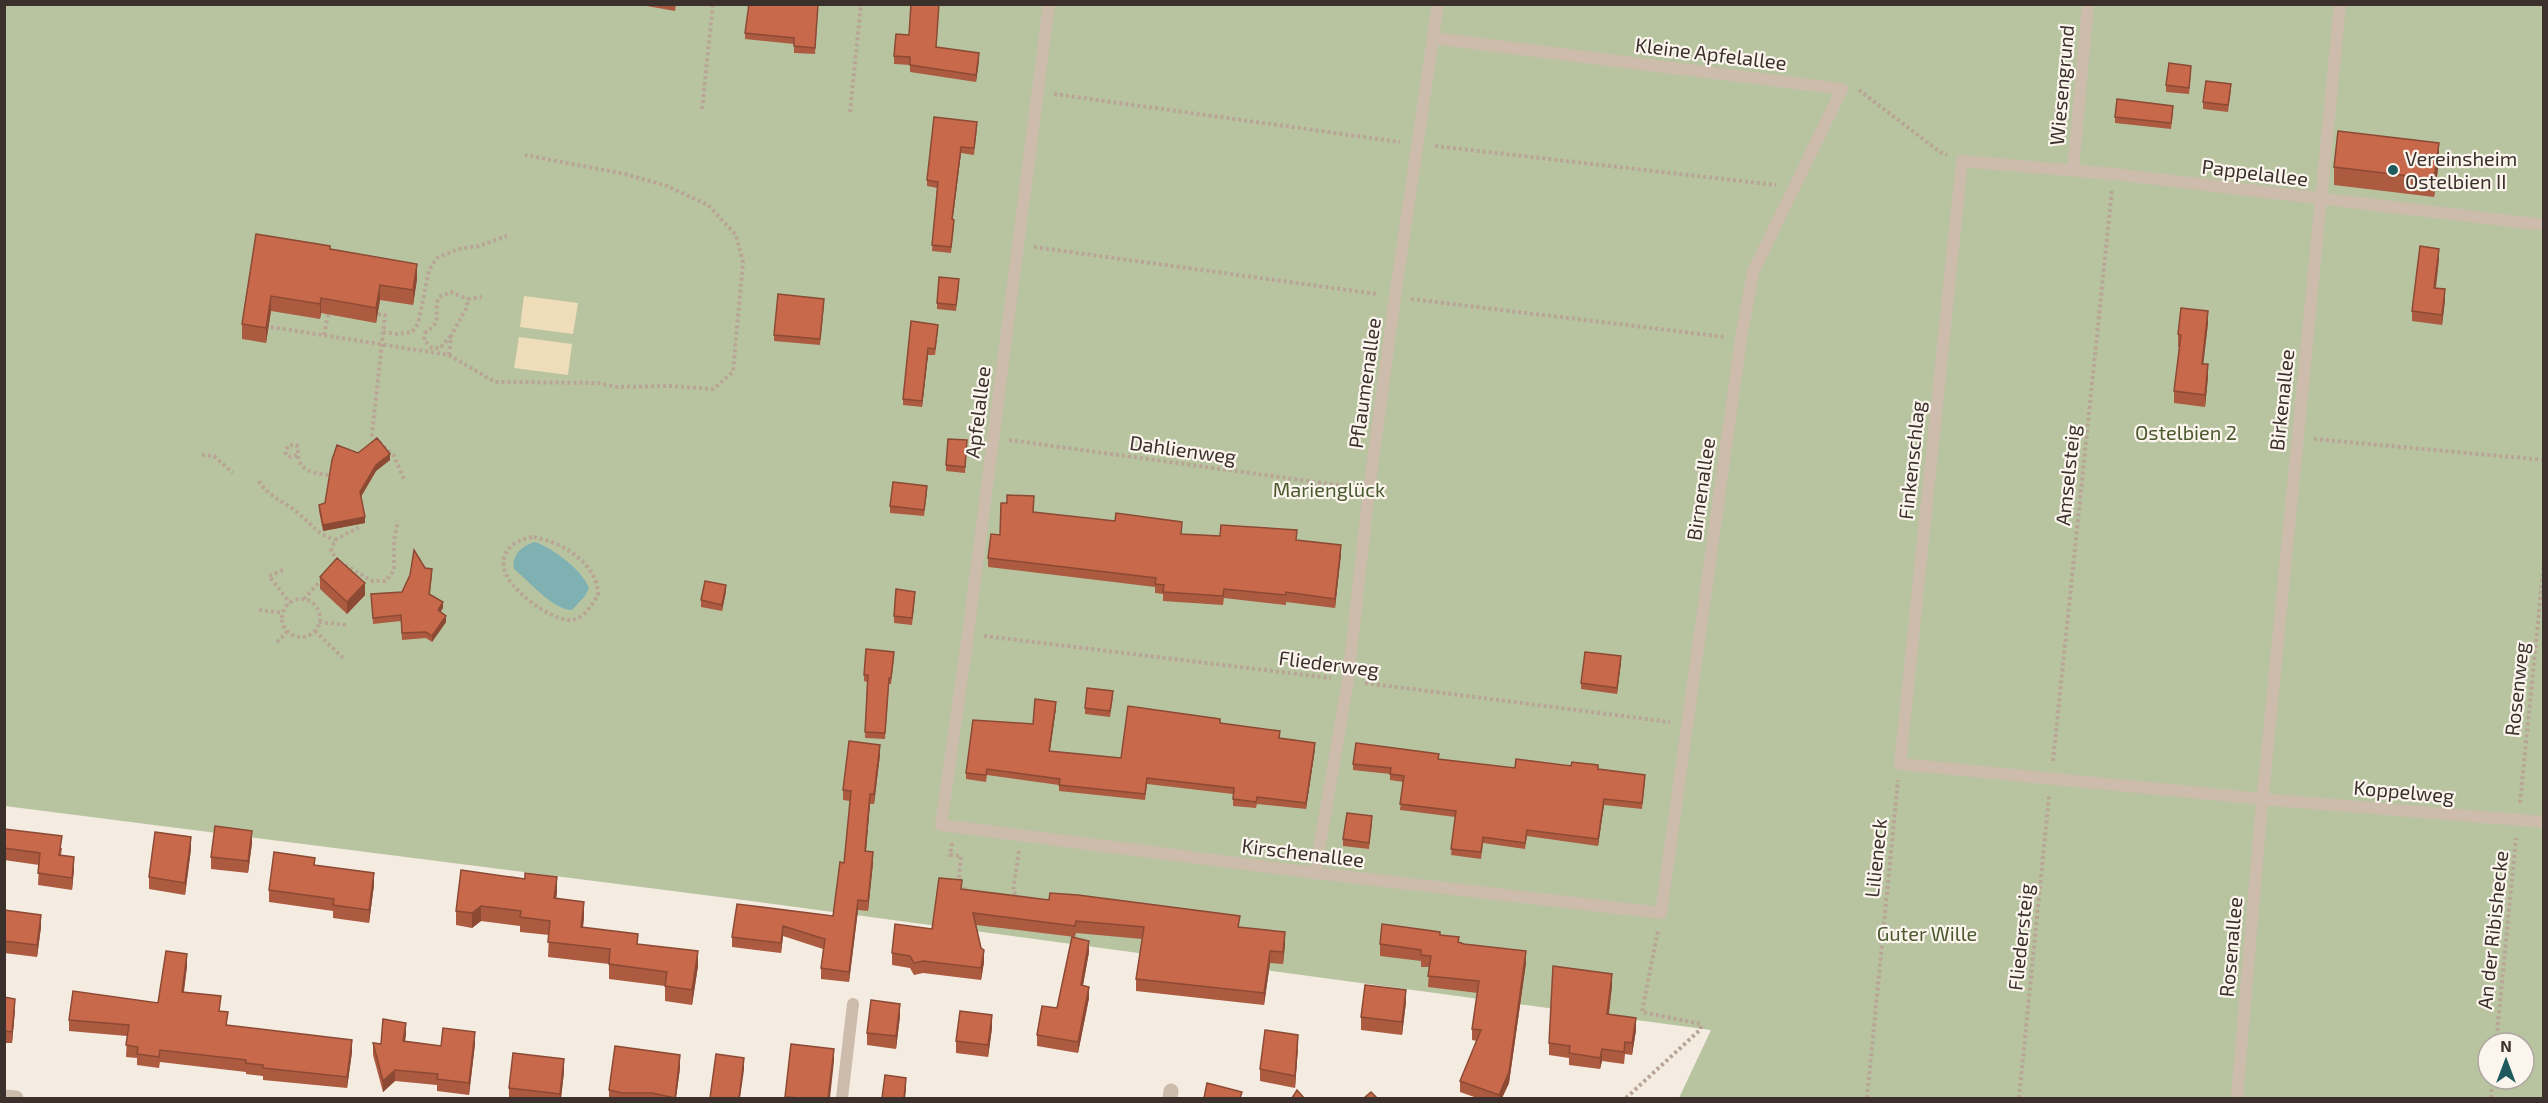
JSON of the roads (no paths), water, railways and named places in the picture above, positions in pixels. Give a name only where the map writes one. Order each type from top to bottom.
[{"type":"street","points":[[4,1097],[16,1098]]},
{"type":"lane","name":"Apfelallee","points":[[941,825],[968,634],[1049,4]]},
{"type":"lane","name":"Pflaumenallee","points":[[1315,873],[1348,680],[1369,489],[1438,4]]},
{"type":"lane","name":"Wiesengrund","points":[[2073,170],[2088,4]]},
{"type":"lane","name":"Birkenallee","points":[[2262,799],[2340,4]]},
{"type":"lane","name":"Kleine Apfelallee","points":[[1433,38],[1842,89]]},
{"type":"lane","name":"Birnenallee","points":[[1661,914],[1741,339],[1753,272],[1842,89]]},
{"type":"lane","name":"Pappelallee","points":[[1962,161],[2114,174],[2544,225]]},
{"type":"lane","name":"Finkenschlag","points":[[1900,764],[1962,161]]},
{"type":"lane","name":"Koppelweg","points":[[1900,764],[2262,799],[2544,822]]},
{"type":"lane","name":"Rosenallee","points":[[2237,1098],[2262,799]]},
{"type":"lane","name":"Kirschenallee","points":[[941,825],[1661,914]]},
{"type":"lane","points":[[842,1098],[853,1004]]},
{"type":"water","points":[[535,542],[566,560],[580,574],[589,588],[572,610],[565,609],[549,600],[514,569],[514,560],[518,552]]},
{"type":"place","name":"Vereinsheim Ostelbien II","points":[[2393,170]]},
{"type":"park label","name":"Ostelbien 2","points":[[2186,432]]},
{"type":"park label","name":"Marienglück","points":[[1329,489]]},
{"type":"park label","name":"Guter Wille","points":[[1927,933]]}]
